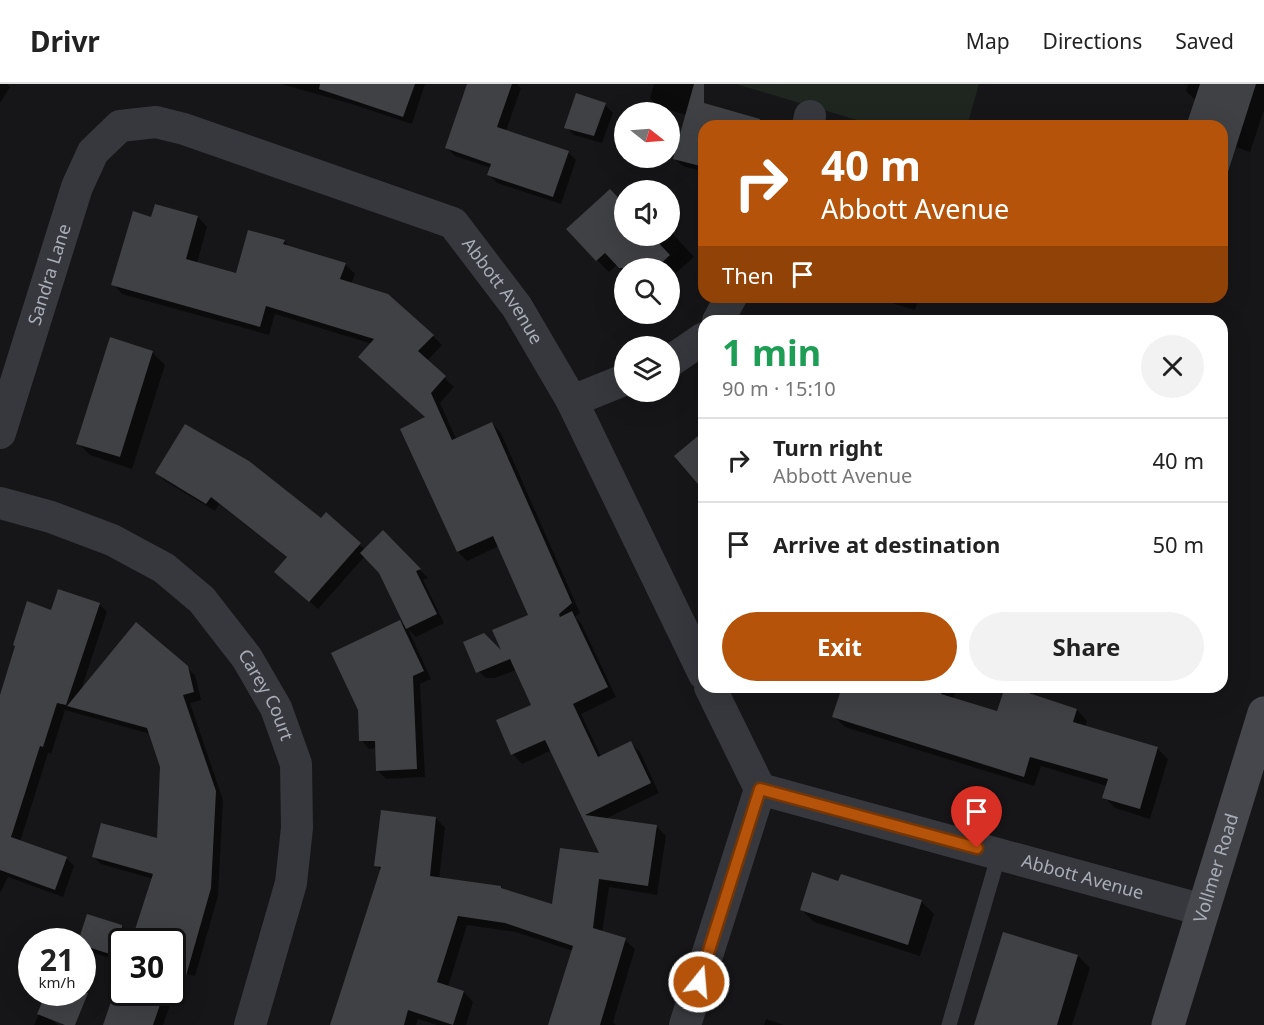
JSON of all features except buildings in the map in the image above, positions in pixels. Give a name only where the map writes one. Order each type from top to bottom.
[{"type":"main road","name":"Vollmer Road","points":[[1168,1025],[1264,713]]},
{"type":"street","name":"Abbott Avenue","points":[[120,126],[156,122],[184,129],[453,224],[517,307],[572,401],[698,662]]},
{"type":"street","name":"Sandra Lane","points":[[0,433],[77,187],[93,152],[120,126]]},
{"type":"street","points":[[680,354],[698,342]]},
{"type":"street","points":[[572,401],[614,384]]},
{"type":"street","name":"Carey Court","points":[[0,503],[82,528],[112,540],[164,568],[202,600],[247,658],[276,708],[296,764],[297,828],[291,883],[250,1025]]},
{"type":"street","points":[[685,1025],[760,789],[713,693]]},
{"type":"street","name":"Abbott Avenue","points":[[760,789],[1203,909]]},
{"type":"lane","points":[[949,1025],[999,854]]},
{"type":"shaded area","points":[[736,84],[979,84],[969,120],[857,120]]},
{"type":"route","points":[[699,982],[760,789],[977,848]]}]
